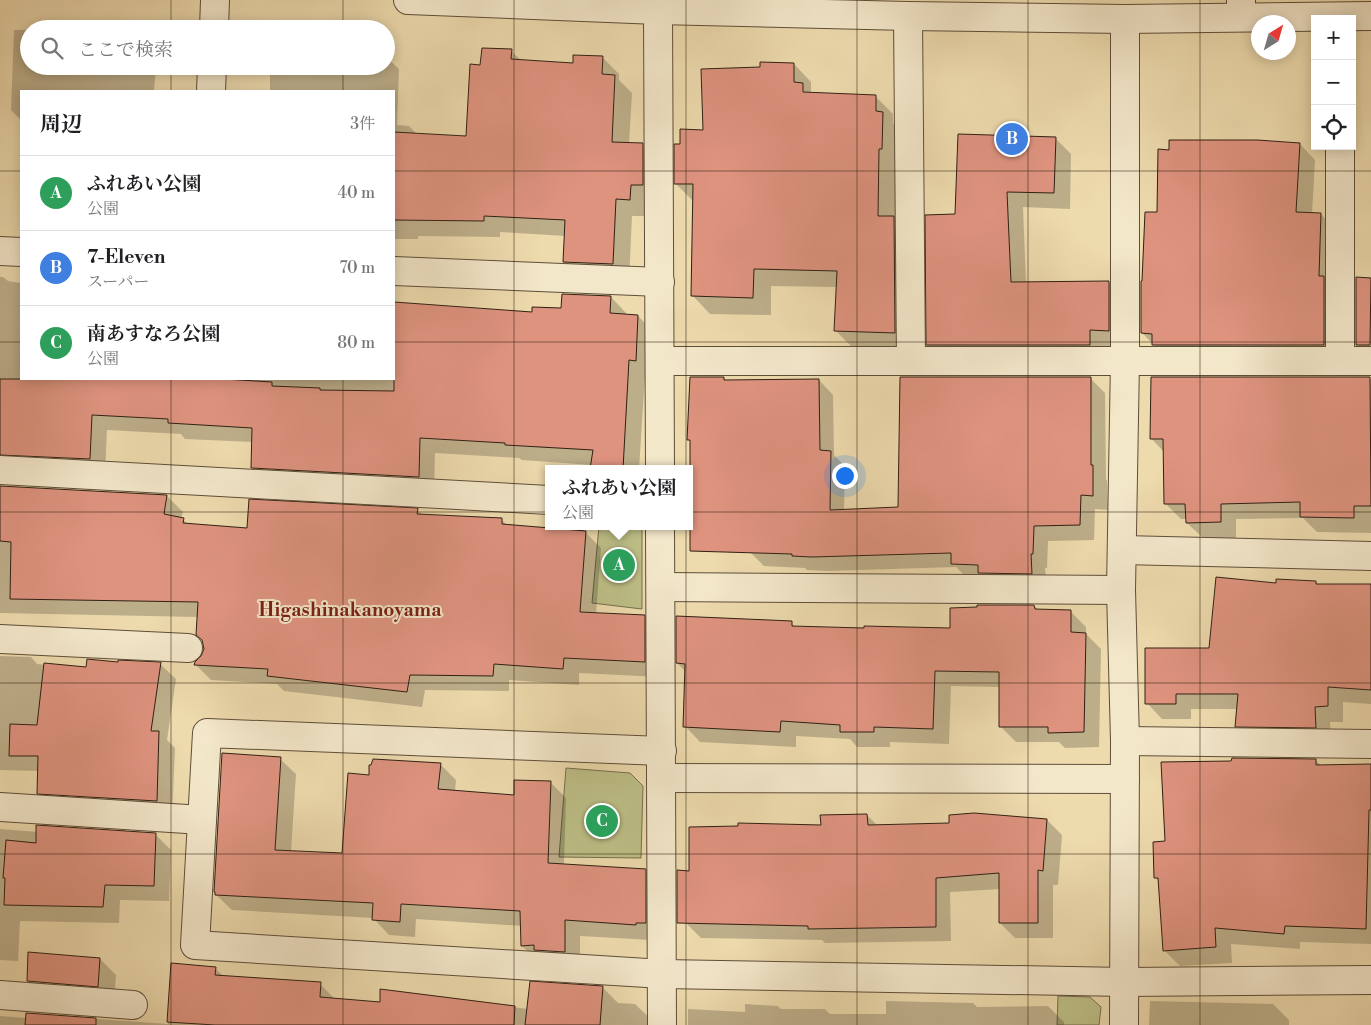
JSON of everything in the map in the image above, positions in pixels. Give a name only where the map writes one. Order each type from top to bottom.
[{"type":"street","points":[[214,20],[215,0]]},
{"type":"street","points":[[408,0],[462,0],[658,10],[908,16],[1031,9],[1125,19],[1241,8],[1319,15]]},
{"type":"street","points":[[658,10],[660,465]]},
{"type":"street","points":[[908,16],[911,361]]},
{"type":"street","points":[[1356,16],[1371,16]]},
{"type":"street","points":[[1124,1025],[1125,741],[1121,590],[1125,360],[1125,19]]},
{"type":"street","points":[[211,90],[212,75]]},
{"type":"street","points":[[1340,150],[1340,361]]},
{"type":"street","points":[[0,251],[20,252]]},
{"type":"street","points":[[395,271],[660,282]]},
{"type":"street","points":[[660,361],[1371,361]]},
{"type":"street","points":[[0,470],[545,500]]},
{"type":"street","points":[[660,530],[662,1025]]},
{"type":"street","points":[[1122,550],[1371,556]]},
{"type":"street","points":[[661,587],[1121,590]]},
{"type":"street","points":[[0,639],[188,648]]},
{"type":"street","points":[[662,751],[207,733],[195,945],[662,974],[1124,982],[1371,980]]},
{"type":"street","points":[[1125,741],[1371,744]]},
{"type":"street","points":[[662,778],[1125,779]]},
{"type":"street","points":[[0,806],[202,820]]},
{"type":"street","points":[[0,995],[133,1004]]},
{"type":"green space","points":[[599,530],[642,530],[642,609],[592,603]]},
{"type":"green space","points":[[566,768],[630,773],[643,786],[641,858],[559,857]]},
{"type":"green space","points":[[1058,996],[1090,997],[1101,1007],[1099,1025],[1057,1025]]},
{"type":"building","points":[[482,48],[512,49],[511,59],[573,63],[573,55],[603,56],[602,74],[615,75],[612,142],[643,143],[643,185],[631,185],[630,200],[616,199],[613,264],[563,262],[565,220],[484,216],[484,221],[395,220],[395,132],[466,136],[470,64],[480,65]]},
{"type":"building","points":[[760,62],[794,63],[794,82],[803,83],[803,92],[876,95],[876,111],[883,112],[882,149],[879,149],[878,216],[894,216],[895,333],[834,331],[837,271],[754,269],[753,298],[691,296],[693,184],[674,184],[674,144],[680,144],[680,129],[703,130],[701,69],[760,67]]},
{"type":"building","points":[[958,134],[1056,137],[1054,193],[1007,192],[1011,282],[1109,281],[1109,331],[1090,330],[1090,345],[926,345],[925,215],[955,214]]},
{"type":"building","points":[[1169,140],[1257,140],[1300,143],[1296,212],[1321,213],[1319,276],[1324,276],[1324,345],[1152,345],[1152,334],[1141,333],[1141,281],[1145,212],[1157,212],[1158,149],[1169,150]]},
{"type":"building","points":[[1356,277],[1371,278],[1370,345],[1356,345]]},
{"type":"building","points":[[562,294],[611,296],[610,313],[638,315],[636,361],[629,360],[623,465],[591,465],[593,450],[420,438],[419,477],[251,468],[252,428],[168,423],[168,419],[92,415],[90,459],[0,455],[0,379],[240,380],[272,382],[272,386],[320,388],[320,390],[394,391],[395,302],[532,312],[532,307],[561,308]]},
{"type":"building","points":[[690,377],[724,377],[724,380],[819,379],[820,450],[831,451],[830,510],[898,507],[900,377],[1091,377],[1093,496],[1081,495],[1080,525],[1034,526],[1033,554],[1031,554],[1032,574],[978,573],[978,565],[951,564],[951,553],[812,557],[792,556],[792,554],[690,551],[690,530],[693,530],[693,465],[690,465],[690,440],[687,440]]},
{"type":"building","points":[[1151,377],[1370,377],[1371,506],[1354,506],[1354,518],[1300,517],[1300,502],[1221,504],[1221,522],[1186,523],[1185,504],[1164,504],[1163,439],[1150,439]]},
{"type":"building","points":[[0,486],[167,495],[164,514],[184,518],[183,523],[247,528],[249,499],[418,508],[417,514],[502,518],[502,524],[545,528],[545,530],[586,531],[580,612],[645,615],[645,662],[564,658],[563,669],[494,664],[493,676],[410,675],[407,692],[267,676],[268,669],[194,665],[204,649],[202,640],[196,635],[198,602],[10,599],[11,542],[0,541]]},
{"type":"building","points":[[1216,577],[1276,583],[1276,579],[1316,581],[1316,584],[1371,584],[1371,690],[1328,687],[1328,706],[1315,707],[1316,728],[1235,727],[1238,694],[1176,694],[1176,704],[1145,704],[1145,648],[1209,648]]},
{"type":"building","points":[[977,605],[1034,605],[1035,609],[1071,610],[1071,632],[1086,633],[1084,732],[1048,733],[1048,727],[999,727],[999,672],[935,671],[933,729],[874,727],[874,732],[840,732],[840,725],[781,721],[780,732],[683,727],[685,664],[676,663],[676,616],[792,621],[792,626],[950,628],[950,608],[977,607]]},
{"type":"building","points":[[87,659],[118,662],[118,660],[161,662],[151,731],[159,731],[157,801],[37,794],[38,756],[9,756],[10,724],[37,725],[44,663],[86,667]]},
{"type":"building","points":[[222,753],[281,757],[275,850],[342,853],[348,773],[369,775],[369,765],[371,765],[373,759],[441,763],[438,789],[514,795],[514,780],[551,781],[548,863],[646,869],[646,923],[636,923],[636,925],[565,920],[565,952],[534,950],[534,945],[521,946],[520,911],[401,904],[400,922],[372,920],[373,903],[215,895]]},
{"type":"building","points":[[1232,758],[1316,759],[1316,765],[1371,764],[1366,929],[1285,926],[1284,934],[1215,928],[1216,947],[1163,951],[1158,878],[1154,878],[1153,842],[1165,841],[1161,762],[1231,761]]},
{"type":"building","points":[[974,813],[1047,819],[1043,871],[1038,870],[1038,923],[999,923],[999,873],[936,878],[936,927],[808,929],[808,926],[677,923],[677,870],[689,871],[689,827],[738,826],[738,823],[821,825],[820,815],[867,814],[868,825],[949,823],[949,815]]},
{"type":"building","points":[[36,825],[156,833],[154,886],[105,885],[103,907],[4,905],[5,878],[3,878],[6,840],[36,843]]},
{"type":"building","points":[[28,952],[100,958],[98,987],[27,981]]},
{"type":"building","points":[[171,963],[216,967],[215,975],[321,982],[320,997],[380,1002],[380,989],[515,1006],[514,1025],[215,1025],[167,1022]]},
{"type":"building","points":[[530,981],[603,986],[600,1025],[525,1025]]},
{"type":"building","points":[[26,1013],[96,1018],[96,1025],[25,1025]]},
{"type":"place","name":"7-Eleven","points":[[1012,139]]},
{"type":"place","name":"ふれあい公園","points":[[619,565]]},
{"type":"place","name":"南あすなろ公園","points":[[602,821]]},
{"type":"district","name":"Higashinakanoyama","points":[[350,610]]}]
